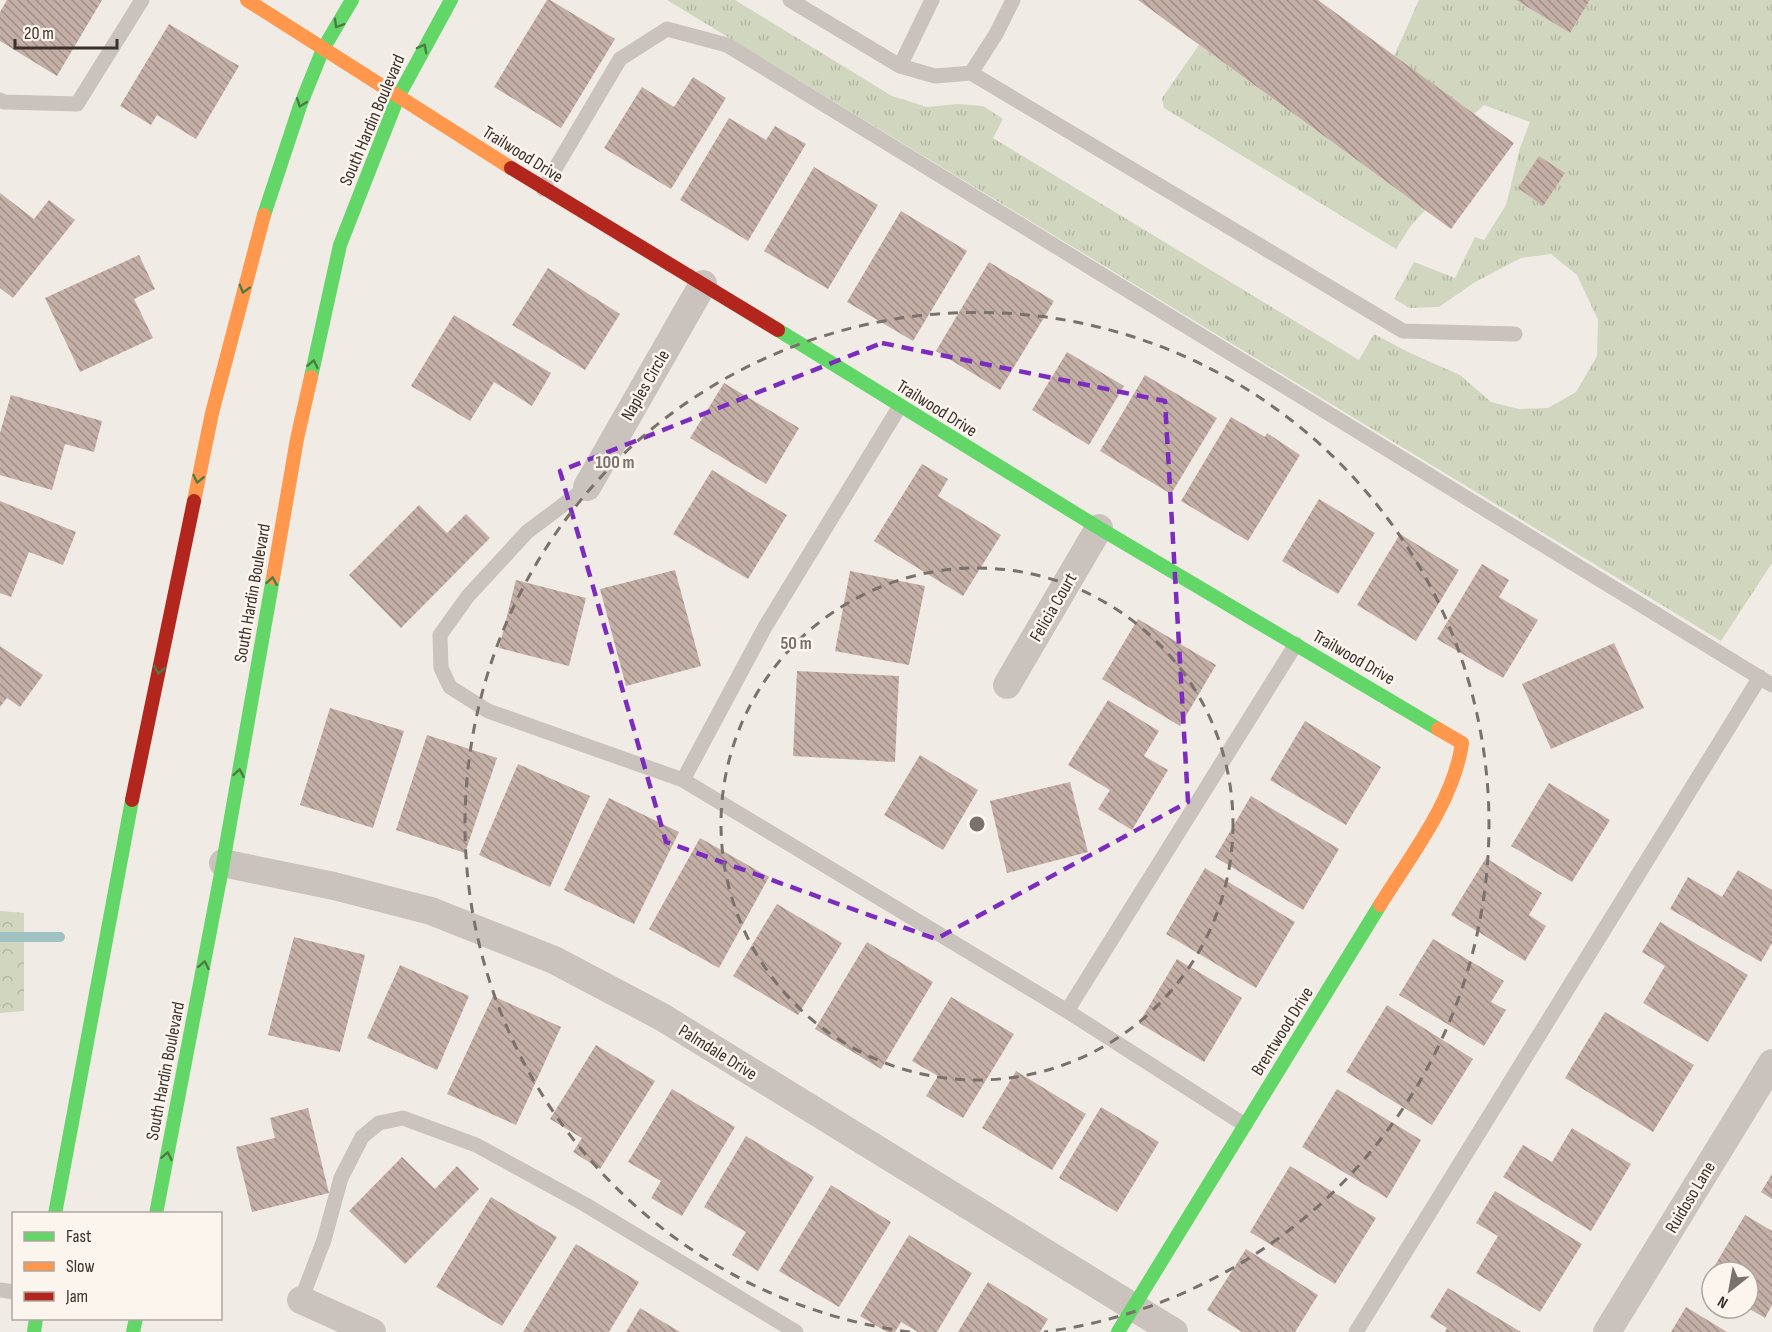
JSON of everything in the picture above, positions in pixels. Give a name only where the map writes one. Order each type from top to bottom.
[{"type":"main road","name":"Trailwood Drive","points":[[247,0],[543,189],[703,284],[1099,528],[1462,743]]},
{"type":"main road","points":[[56,1212],[123,843],[212,413],[270,192],[323,49],[352,0]]},
{"type":"main road","name":"South Hardin Boulevard","points":[[156,1212],[223,863],[297,439],[337,256],[398,97],[451,0]]},
{"type":"main road","name":"Brentwood Drive","points":[[1118,1332],[1450,790],[1460,763],[1462,743]]},
{"type":"street","name":"Naples Circle","points":[[587,487],[703,284]]},
{"type":"street","name":"Felicia Court","points":[[1007,685],[1099,528]]},
{"type":"street","name":"Palmdale Drive","points":[[223,863],[334,886],[430,910],[554,960],[662,1017],[1174,1332]]},
{"type":"street","name":"Ruidoso Lane","points":[[1607,1332],[1772,1063]]},
{"type":"street","points":[[300,1300],[355,1328]]},
{"type":"lane","points":[[0,100],[77,104],[142,0]]},
{"type":"lane","points":[[790,0],[900,66],[935,76],[970,73],[1403,330],[1515,334]]},
{"type":"lane","points":[[900,66],[932,0]]},
{"type":"lane","points":[[970,73],[996,34],[1013,0]]},
{"type":"lane","points":[[543,189],[620,59],[667,29],[727,45],[1766,681],[1356,1332]]},
{"type":"lane","points":[[682,780],[765,627],[900,406]]},
{"type":"lane","points":[[587,487],[527,532],[468,596],[440,635],[441,668],[450,687],[488,711],[682,780],[1067,1011],[1245,1125]]},
{"type":"lane","points":[[1067,1011],[1296,644]]},
{"type":"lane","points":[[300,1300],[324,1240],[341,1178],[362,1137],[378,1123],[403,1118],[476,1145],[586,1205],[796,1332]]},
{"type":"highlighted area","points":[[882,343],[1165,401],[1188,802],[936,939],[666,842],[560,471]]},
{"type":"green space","points":[[667,0],[735,0],[892,96],[927,107],[957,104],[983,106],[1003,119],[993,138],[1359,360],[1374,334],[1460,375],[1491,402],[1519,409],[1548,408],[1576,392],[1597,356],[1598,320],[1577,275],[1551,254],[1521,258],[1475,282],[1439,307],[1410,308],[1394,299],[1414,262],[1455,278],[1475,237],[1484,240],[1506,205],[1520,148],[1530,122],[1484,105],[1474,114],[1394,56],[1419,0],[1516,0],[1570,33],[1590,0],[1772,0],[1772,563],[1721,641]]},
{"type":"green space","points":[[1199,45],[1425,210],[1410,227],[1396,249],[1164,108],[1162,98]]},
{"type":"green space","points":[[0,911],[24,913],[24,1011],[0,1013]]},
{"type":"building","points":[[7,0],[102,0],[57,76],[0,41],[0,12]]},
{"type":"building","points":[[547,0],[615,39],[561,128],[494,87]]},
{"type":"building","points":[[1138,0],[1318,0],[1514,143],[1451,229]]},
{"type":"building","points":[[1516,0],[1590,0],[1570,33]]},
{"type":"building","points":[[169,24],[239,66],[196,139],[157,115],[151,125],[120,106]]},
{"type":"building","points":[[693,77],[726,98],[671,189],[604,148],[642,87],[674,107]]},
{"type":"building","points":[[729,118],[766,140],[775,126],[806,144],[748,241],[680,200]]},
{"type":"building","points":[[1539,156],[1565,173],[1543,206],[1518,188]]},
{"type":"building","points":[[814,167],[878,205],[828,289],[764,251]]},
{"type":"building","points":[[0,193],[34,219],[49,200],[75,220],[13,298],[0,288]]},
{"type":"building","points":[[901,211],[967,251],[913,341],[847,302]]},
{"type":"building","points":[[139,255],[155,289],[134,299],[153,338],[80,372],[45,298]]},
{"type":"building","points":[[989,262],[1054,301],[1000,390],[936,351]]},
{"type":"building","points":[[548,268],[620,314],[585,370],[512,325]]},
{"type":"building","points":[[454,315],[551,373],[532,406],[494,382],[470,421],[411,386]]},
{"type":"building","points":[[1067,352],[1124,386],[1089,445],[1032,410]]},
{"type":"building","points":[[1145,375],[1217,418],[1171,494],[1100,451]]},
{"type":"building","points":[[724,383],[799,428],[766,484],[690,438]]},
{"type":"building","points":[[11,395],[102,421],[94,452],[65,444],[52,490],[0,475],[0,433]]},
{"type":"building","points":[[1231,417],[1265,437],[1267,433],[1300,455],[1248,541],[1181,501]]},
{"type":"building","points":[[922,464],[948,479],[938,496],[1001,535],[963,596],[874,541]]},
{"type":"building","points":[[712,470],[787,515],[748,579],[673,534]]},
{"type":"building","points":[[1319,499],[1375,533],[1338,594],[1282,561]]},
{"type":"building","points":[[0,501],[76,532],[63,565],[29,552],[11,597],[0,593]]},
{"type":"building","points":[[419,505],[447,533],[466,514],[490,538],[401,628],[349,575]]},
{"type":"building","points":[[1400,534],[1459,570],[1416,641],[1357,605]]},
{"type":"building","points":[[1482,564],[1509,580],[1499,597],[1538,620],[1503,678],[1437,639]]},
{"type":"building","points":[[675,570],[701,666],[626,686],[600,589]]},
{"type":"building","points":[[850,571],[925,586],[909,665],[835,651]]},
{"type":"building","points":[[516,580],[586,598],[569,666],[499,648]]},
{"type":"building","points":[[1138,619],[1216,665],[1180,726],[1102,679]]},
{"type":"building","points":[[1614,643],[1644,708],[1551,749],[1522,684]]},
{"type":"building","points":[[0,646],[43,675],[20,707],[7,698],[0,707]]},
{"type":"building","points":[[797,671],[899,676],[895,762],[793,756]]},
{"type":"building","points":[[1108,700],[1159,731],[1144,756],[1168,770],[1132,830],[1098,809],[1110,790],[1068,765]]},
{"type":"building","points":[[330,708],[404,731],[373,828],[300,805]]},
{"type":"building","points":[[1305,721],[1381,767],[1346,825],[1270,780]]},
{"type":"building","points":[[427,735],[497,758],[465,853],[396,830]]},
{"type":"building","points":[[920,755],[978,790],[943,850],[884,815]]},
{"type":"building","points":[[518,764],[590,796],[550,887],[479,855]]},
{"type":"building","points":[[1070,782],[1088,852],[1007,873],[990,801]]},
{"type":"building","points":[[1549,783],[1610,820],[1572,882],[1511,846]]},
{"type":"building","points":[[1251,796],[1339,849],[1303,910],[1215,857]]},
{"type":"building","points":[[609,798],[679,832],[634,924],[564,890]]},
{"type":"building","points":[[700,838],[769,877],[719,968],[649,929]]},
{"type":"building","points":[[1486,858],[1542,893],[1529,915],[1546,926],[1525,961],[1451,915]]},
{"type":"building","points":[[1205,868],[1295,922],[1256,988],[1166,934]]},
{"type":"building","points":[[1738,870],[1772,890],[1772,943],[1761,962],[1670,909],[1688,877],[1722,897]]},
{"type":"building","points":[[777,904],[842,943],[798,1015],[733,976]]},
{"type":"building","points":[[1660,922],[1748,975],[1708,1042],[1643,1003],[1665,966],[1642,952]]},
{"type":"building","points":[[294,937],[365,955],[340,1052],[268,1035]]},
{"type":"building","points":[[1433,939],[1504,981],[1491,1002],[1506,1010],[1484,1046],[1399,995]]},
{"type":"building","points":[[867,942],[933,982],[881,1069],[815,1029]]},
{"type":"building","points":[[1177,959],[1242,998],[1204,1062],[1139,1023]]},
{"type":"building","points":[[400,965],[469,996],[437,1070],[367,1038]]},
{"type":"building","points":[[493,996],[561,1027],[516,1125],[447,1094]]},
{"type":"building","points":[[951,997],[1014,1034],[963,1118],[926,1096],[938,1076],[912,1061]]},
{"type":"building","points":[[1387,1005],[1473,1059],[1432,1125],[1346,1072]]},
{"type":"building","points":[[1605,1012],[1694,1065],[1653,1132],[1565,1078]]},
{"type":"building","points":[[596,1045],[655,1081],[600,1169],[573,1152],[582,1138],[550,1119]]},
{"type":"building","points":[[1016,1071],[1086,1114],[1052,1170],[982,1128]]},
{"type":"building","points":[[672,1089],[735,1127],[682,1216],[651,1198],[661,1181],[628,1162]]},
{"type":"building","points":[[1337,1089],[1421,1140],[1387,1198],[1302,1147]]},
{"type":"building","points":[[1101,1107],[1159,1142],[1117,1212],[1059,1178]]},
{"type":"building","points":[[308,1108],[329,1193],[252,1212],[236,1147],[275,1138],[270,1118]]},
{"type":"building","points":[[1572,1128],[1631,1164],[1591,1231],[1503,1177],[1523,1145],[1552,1162]]},
{"type":"building","points":[[746,1136],[814,1177],[758,1271],[732,1255],[746,1232],[704,1207]]},
{"type":"building","points":[[402,1157],[435,1189],[457,1166],[479,1189],[405,1264],[349,1211]]},
{"type":"building","points":[[1290,1166],[1376,1218],[1335,1284],[1250,1232]]},
{"type":"building","points":[[1772,1174],[1772,1199],[1761,1192]]},
{"type":"building","points":[[831,1185],[891,1222],[839,1307],[779,1271]]},
{"type":"building","points":[[1495,1191],[1582,1244],[1540,1312],[1476,1273],[1498,1236],[1476,1223]]},
{"type":"building","points":[[491,1197],[557,1237],[502,1326],[436,1287]]},
{"type":"building","points":[[1745,1215],[1772,1231],[1772,1305],[1765,1318],[1760,1315],[1760,1260],[1718,1260]]},
{"type":"building","points":[[909,1235],[972,1273],[937,1332],[918,1332],[901,1322],[895,1332],[887,1332],[860,1316]]},
{"type":"building","points":[[576,1244],[639,1282],[609,1332],[523,1332]]},
{"type":"building","points":[[1246,1249],[1318,1295],[1295,1332],[1242,1332],[1207,1310]]},
{"type":"building","points":[[988,1282],[1048,1319],[1040,1332],[958,1332]]},
{"type":"building","points":[[1448,1288],[1521,1332],[1445,1332],[1447,1328],[1430,1317]]},
{"type":"building","points":[[1686,1307],[1700,1316],[1700,1320],[1707,1320],[1727,1332],[1671,1332]]},
{"type":"building","points":[[640,1308],[680,1332],[626,1332]]},
{"type":"waterway","points":[[0,937],[60,937]]},
{"type":"traffic: fast","points":[[264,215],[300,106],[323,49],[352,0]]},
{"type":"traffic: fast","points":[[311,377],[340,245],[398,97],[451,0]]},
{"type":"traffic: fast","points":[[778,330],[1099,528],[1438,729]]},
{"type":"traffic: fast","points":[[156,1212],[223,863],[273,578]]},
{"type":"traffic: fast","points":[[55,1212],[132,800]]},
{"type":"traffic: fast","points":[[1118,1332],[1380,905]]},
{"type":"traffic: fast","points":[[34,1332],[36,1320]]},
{"type":"traffic: fast","points":[[133,1332],[136,1320]]},
{"type":"traffic: slow","points":[[247,0],[511,168]]},
{"type":"traffic: slow","points":[[194,501],[212,413],[264,215]]},
{"type":"traffic: slow","points":[[273,578],[297,439],[311,377]]},
{"type":"traffic: slow","points":[[1380,905],[1430,827],[1441,807],[1457,765],[1462,743],[1438,729]]},
{"type":"traffic: jam","points":[[511,168],[778,330]]},
{"type":"traffic: jam","points":[[132,800],[194,501]]}]
